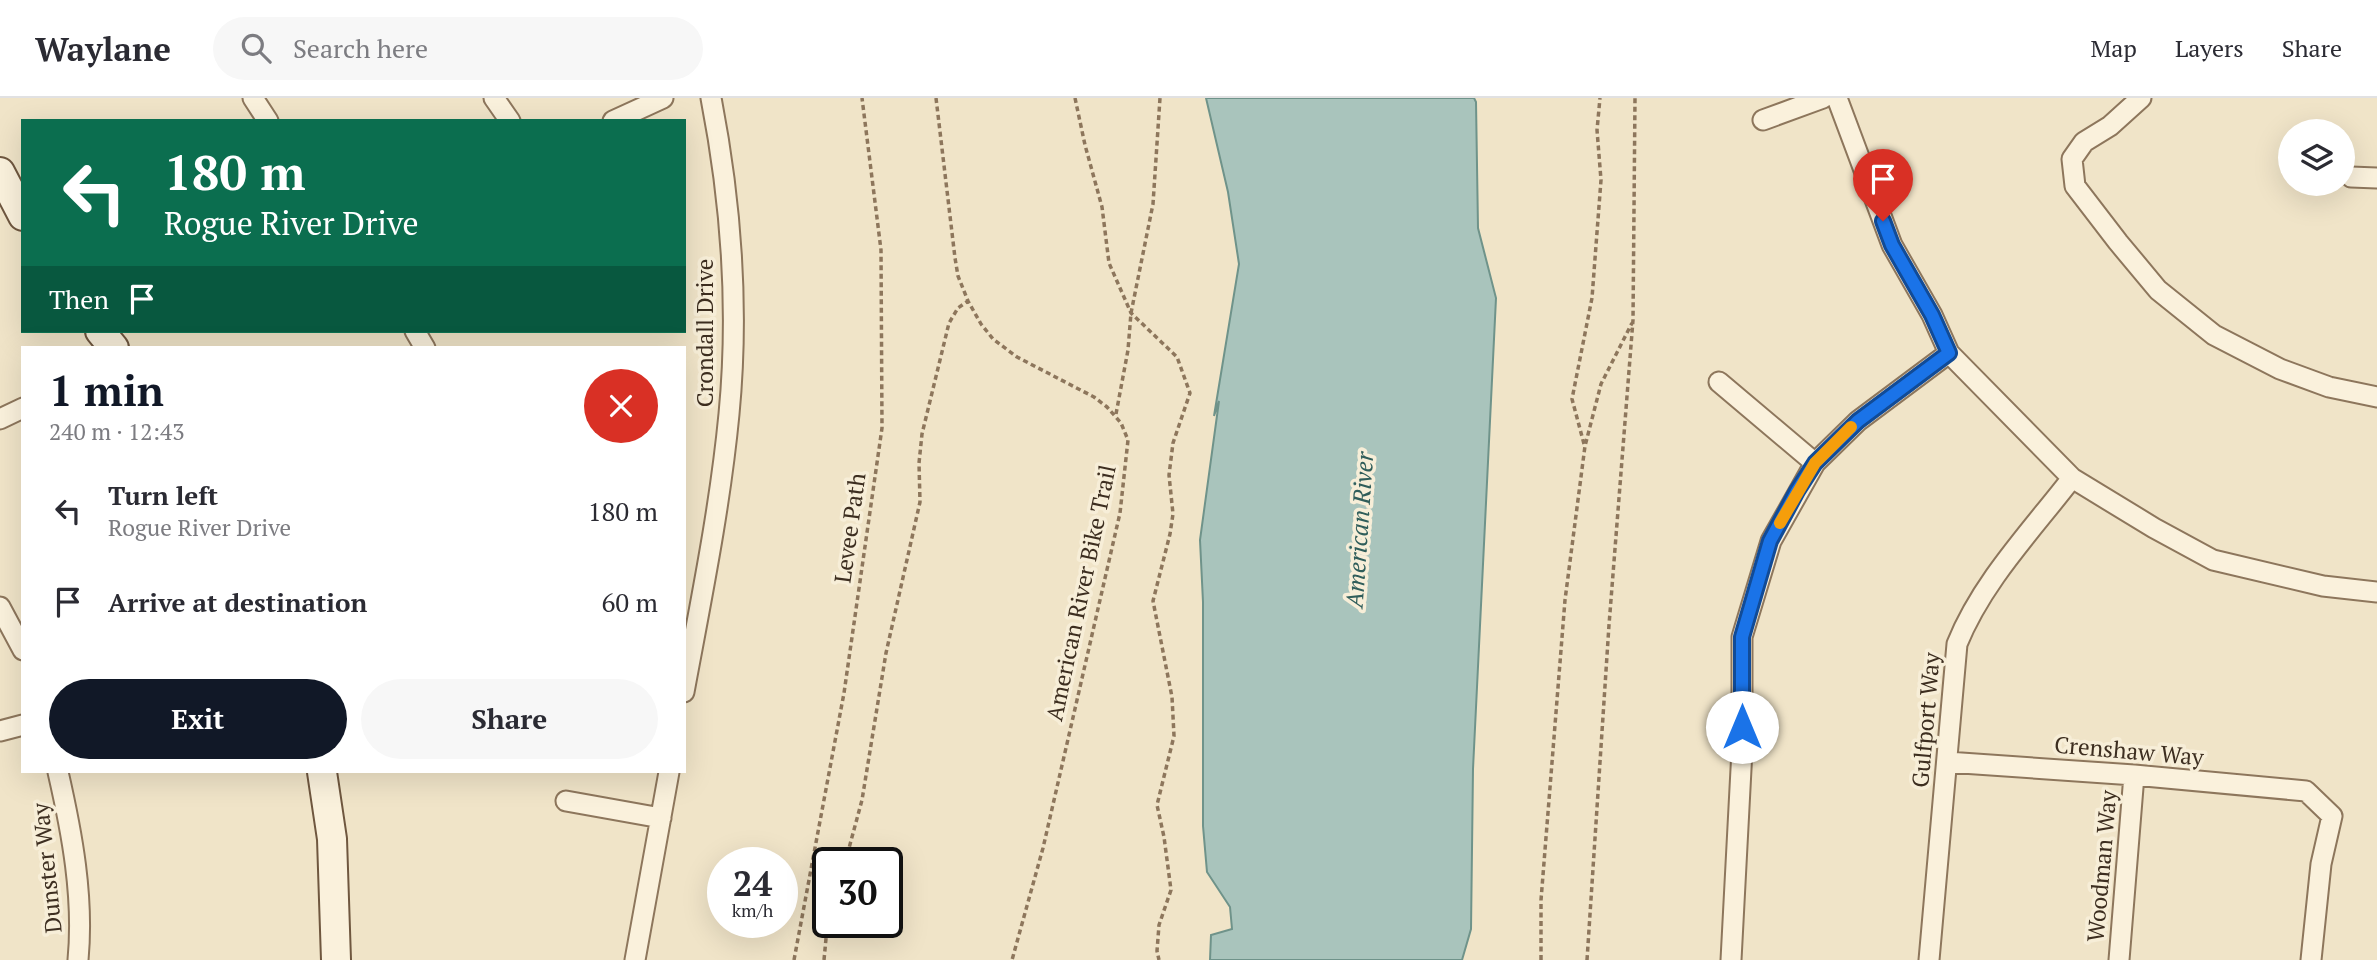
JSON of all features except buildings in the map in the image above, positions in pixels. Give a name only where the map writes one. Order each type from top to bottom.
[{"type":"street","points":[[253,98],[267,119]]},
{"type":"street","points":[[494,98],[509,119]]},
{"type":"street","points":[[617,119],[663,98]]},
{"type":"street","name":"Crondall Drive","points":[[686,672],[693,600],[720,493],[729,412],[732,351],[733,290],[727,209],[711,98]]},
{"type":"street","points":[[1763,120],[1823,98]]},
{"type":"street","points":[[1837,98],[1892,245],[1932,315],[1949,353],[2072,478],[2154,528],[2213,559],[2323,586],[2377,592]]},
{"type":"street","points":[[2141,98],[2110,126],[2084,142],[2072,159],[2075,186],[2118,242],[2158,290],[2214,335],[2292,374],[2329,387],[2377,397]]},
{"type":"street","points":[[0,172],[21,212]]},
{"type":"street","points":[[2355,177],[2377,178]]},
{"type":"street","points":[[1731,960],[1742,750],[1742,637],[1770,541],[1815,463],[1858,421],[1949,353]]},
{"type":"street","points":[[1719,382],[1815,463]]},
{"type":"street","points":[[0,419],[21,409]]},
{"type":"street","name":"Gulfport Way","points":[[1929,960],[1957,644],[1968,616],[1984,591],[2072,478]]},
{"type":"street","points":[[0,607],[21,646]]},
{"type":"street","points":[[0,731],[21,726]]},
{"type":"street","name":"Crenshaw Way","points":[[1947,762],[2306,791],[2332,816],[2321,864],[2311,960]]},
{"type":"street","name":"Dunster Way","points":[[58,773],[71,832],[78,884],[78,960]]},
{"type":"street","points":[[322,773],[332,839],[337,960]]},
{"type":"street","points":[[635,960],[669,773]]},
{"type":"street","name":"Woodman Way","points":[[2119,960],[2134,775]]},
{"type":"street","points":[[566,801],[661,818]]},
{"type":"path","name":"Levee Path","points":[[794,960],[844,693],[882,428],[881,250],[862,98]]},
{"type":"path","points":[[936,98],[955,258],[958,276],[968,301],[987,331],[1017,357],[1094,397],[1115,415],[1128,350],[1131,313],[1153,204],[1160,98]]},
{"type":"path","points":[[1075,98],[1102,208],[1109,263],[1131,313],[1177,357],[1190,393],[1173,443],[1169,475],[1173,514],[1153,601],[1172,697],[1174,736],[1157,805],[1171,890],[1159,925],[1159,960]]},
{"type":"path","points":[[1585,446],[1572,399],[1592,298],[1601,180],[1597,130],[1600,98]]},
{"type":"path","points":[[1587,960],[1633,320],[1634,98]]},
{"type":"path","points":[[849,847],[862,800],[886,653],[920,502],[919,463],[922,434],[949,323],[958,308],[968,301]]},
{"type":"path","points":[[1541,960],[1541,900],[1565,600],[1585,446],[1601,384],[1633,320]]},
{"type":"path","name":"American River Bike Trail","points":[[1012,960],[1043,848],[1120,513],[1128,440],[1115,415]]},
{"type":"path","points":[[824,960],[826,938]]},
{"type":"water","name":"American River","points":[[1206,98],[1474,98],[1476,102],[1478,228],[1496,298],[1473,769],[1471,929],[1462,960],[1210,960],[1211,935],[1232,929],[1230,907],[1207,872],[1203,826],[1203,602],[1200,540],[1219,401],[1214,416],[1239,264],[1228,192]]},
{"type":"slow traffic","points":[[1780,523],[1815,463],[1851,427]]},
{"type":"route","points":[[1742,727],[1742,637],[1770,541],[1797,491],[1815,463],[1858,421],[1949,353],[1932,315],[1892,245],[1883,221]]}]
